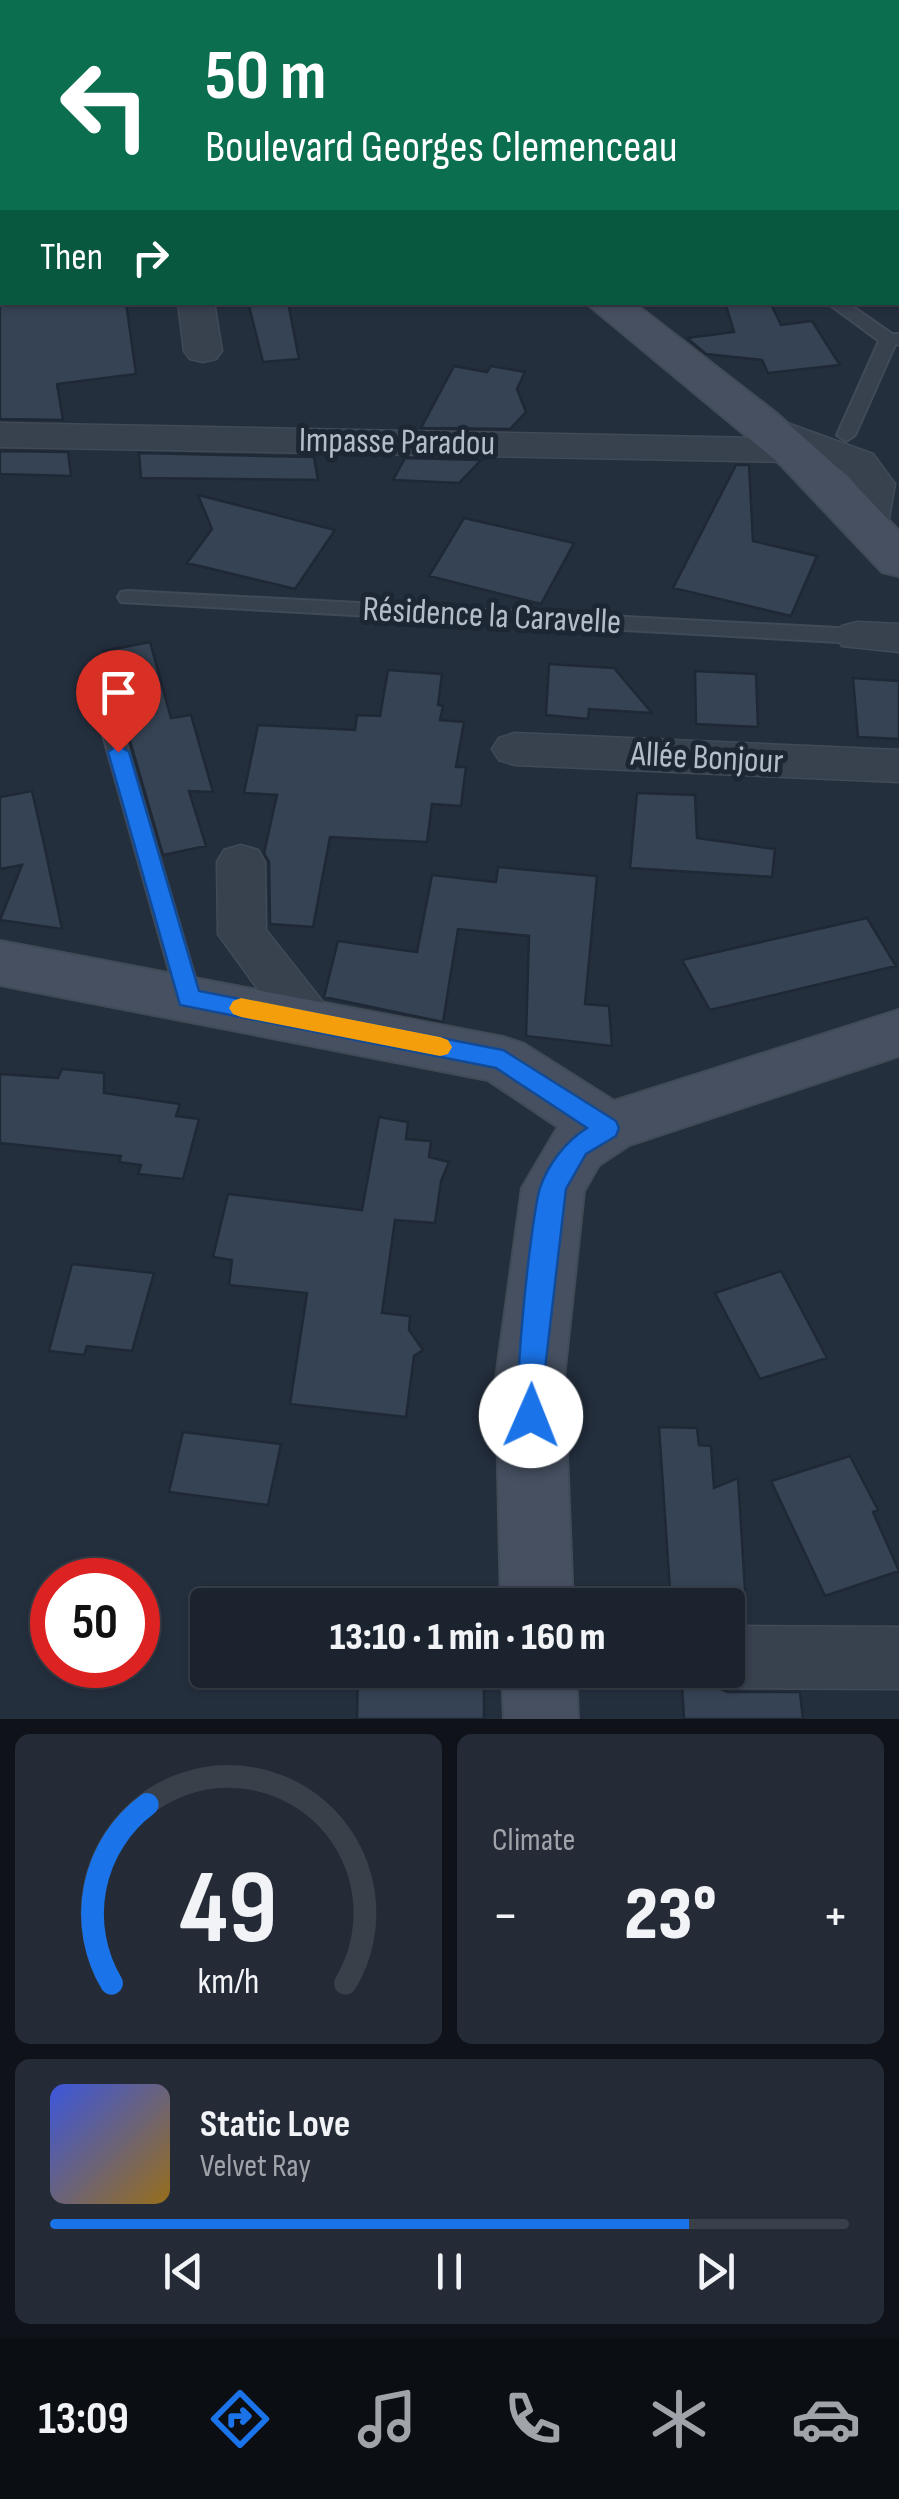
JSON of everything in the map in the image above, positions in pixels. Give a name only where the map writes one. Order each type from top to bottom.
[{"type":"main road","points":[[610,305],[844,465],[899,562]]},
{"type":"main road","points":[[0,963],[503,1060],[607,1128]]},
{"type":"main road","points":[[536,1588],[530,1378],[553,1188],[577,1147],[607,1128],[899,1033]]},
{"type":"main road","points":[[540,1688],[541,1719]]},
{"type":"street","points":[[196,305],[203,351]]},
{"type":"street","name":"Impasse Paradou","points":[[0,435],[844,465],[899,452]]},
{"type":"street","name":"Allée Bonjour","points":[[515,749],[899,766]]},
{"type":"street","points":[[240,862],[242,934],[308,1020]]},
{"type":"street","points":[[745,1657],[899,1658]]},
{"type":"lane","points":[[839,305],[893,340],[844,465]]},
{"type":"lane","name":"Résidence la Caravelle","points":[[128,597],[878,637]]},
{"type":"lane","points":[[98,682],[189,998]]},
{"type":"building","points":[[0,305],[126,305],[136,374],[57,384],[63,420],[0,419]]},
{"type":"building","points":[[249,305],[289,305],[299,359],[263,362]]},
{"type":"building","points":[[726,305],[771,305],[781,325],[812,321],[840,365],[768,373],[762,360],[706,354],[687,338],[734,332]]},
{"type":"building","points":[[454,366],[487,372],[491,366],[525,372],[517,389],[526,412],[510,429],[421,428]]},
{"type":"building","points":[[0,451],[68,452],[71,476],[0,474]]},
{"type":"building","points":[[139,453],[314,457],[318,480],[141,478]]},
{"type":"building","points":[[405,458],[481,460],[459,483],[393,480]]},
{"type":"building","points":[[736,465],[749,465],[753,541],[817,556],[791,616],[673,588]]},
{"type":"building","points":[[198,495],[335,530],[295,589],[187,563],[212,529]]},
{"type":"building","points":[[464,518],[574,543],[541,604],[429,576]]},
{"type":"building","points":[[150,642],[171,718],[191,715],[213,792],[189,791],[206,846],[163,855],[104,651]]},
{"type":"building","points":[[549,664],[614,668],[652,713],[589,709],[588,719],[546,715]]},
{"type":"building","points":[[388,670],[442,674],[440,720],[464,722],[456,767],[466,767],[461,806],[432,804],[427,842],[330,837],[313,927],[270,924],[269,862],[264,853],[277,795],[244,793],[258,725],[355,730],[357,715],[380,716]]},
{"type":"building","points":[[695,671],[756,674],[758,727],[696,724]]},
{"type":"building","points":[[853,678],[899,681],[899,739],[858,737]]},
{"type":"building","points":[[32,791],[62,929],[0,920],[22,865],[0,869],[0,797]]},
{"type":"building","points":[[637,793],[695,795],[697,838],[775,849],[772,877],[630,868]]},
{"type":"building","points":[[498,867],[597,876],[585,1004],[609,1006],[612,1046],[526,1036],[529,936],[458,929],[443,1022],[324,997],[338,941],[417,952],[432,875],[496,882]]},
{"type":"building","points":[[867,918],[896,966],[710,1010],[682,960]]},
{"type":"building","points":[[62,1069],[104,1073],[104,1093],[180,1104],[176,1116],[199,1119],[183,1179],[138,1174],[141,1165],[119,1162],[121,1156],[0,1143],[0,1074],[58,1078]]},
{"type":"building","points":[[379,1117],[408,1122],[406,1139],[431,1141],[429,1157],[449,1162],[441,1181],[435,1223],[395,1220],[382,1313],[410,1316],[409,1330],[423,1350],[414,1356],[406,1417],[290,1404],[307,1293],[229,1285],[232,1260],[213,1257],[228,1194],[362,1210]]},
{"type":"building","points":[[72,1264],[154,1273],[132,1351],[87,1346],[84,1355],[49,1351]]},
{"type":"building","points":[[781,1271],[827,1358],[760,1379],[715,1293]]},
{"type":"building","points":[[659,1427],[697,1428],[699,1445],[711,1446],[714,1488],[738,1478],[745,1588],[670,1588]]},
{"type":"building","points":[[183,1432],[281,1444],[268,1505],[169,1492]]},
{"type":"building","points":[[850,1456],[878,1510],[873,1512],[899,1571],[825,1596],[771,1481]]},
{"type":"building","points":[[358,1688],[484,1688],[484,1719],[357,1719]]},
{"type":"building","points":[[682,1688],[800,1692],[803,1719],[684,1719]]},
{"type":"slow traffic","points":[[241,1008],[440,1047]]},
{"type":"route","points":[[118,752],[189,998],[503,1060],[607,1128],[577,1147],[553,1188],[530,1378],[531,1416]]}]
